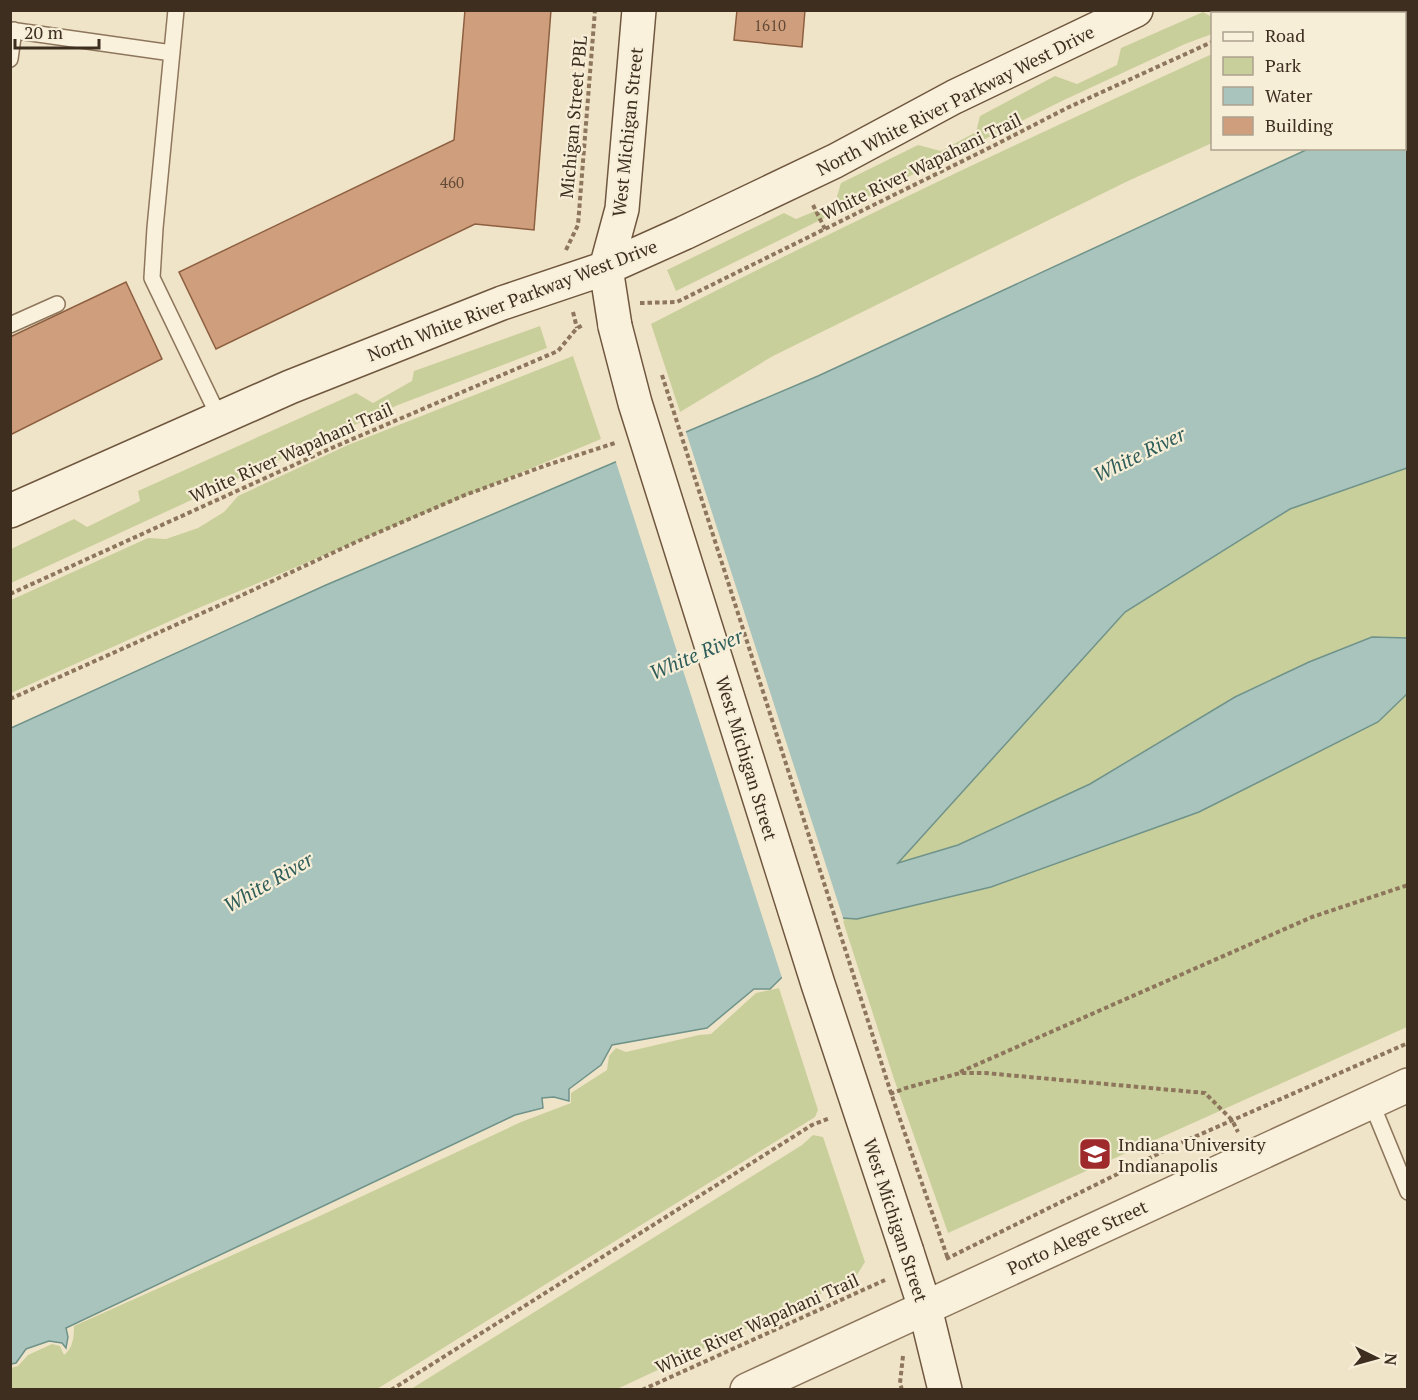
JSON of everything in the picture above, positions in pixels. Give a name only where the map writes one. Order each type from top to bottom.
[{"type":"main road","name":"West Michigan Street","points":[[639,10],[622,209],[606,268],[615,326],[635,403],[818,984],[925,1308],[945,1389]]},
{"type":"main road","name":"North White River Parkway West Drive","points":[[10,511],[290,387],[502,303],[606,268],[835,161],[954,97],[1136,10]]},
{"type":"main road","name":"Porto Alegre Street","points":[[747,1389],[1407,1085]]},
{"type":"lane","points":[[176,10],[152,278],[219,417]]},
{"type":"lane","points":[[10,59],[12,30],[172,52]]},
{"type":"lane","points":[[10,325],[57,304]]},
{"type":"lane","points":[[1371,1102],[1407,1192]]},
{"type":"path","name":"Michigan Street PBL","points":[[578,225],[595,10]]},
{"type":"path","name":"White River Wapahani Trail","points":[[639,303],[677,302],[1066,108],[1211,42]]},
{"type":"path","name":"White River Wapahani Trail","points":[[10,594],[327,450],[558,351],[577,328]]},
{"type":"path","points":[[660,369],[891,1094],[948,1259],[1176,1144],[1407,1043]]},
{"type":"path","points":[[10,699],[465,495],[615,443]]},
{"type":"path","points":[[881,1098],[906,1088],[960,1073],[1312,917],[1407,885]]},
{"type":"path","points":[[960,1073],[985,1073],[1204,1093],[1232,1120],[1249,1157]]},
{"type":"path","points":[[391,1389],[812,1125],[831,1117]]},
{"type":"path","name":"White River Wapahani Trail","points":[[642,1389],[883,1280]]},
{"type":"path","points":[[902,1389],[900,1383],[904,1359]]},
{"type":"green space","points":[[1315,10],[1407,11],[1407,66],[1406,12],[1309,12]]},
{"type":"green space","points":[[1203,12],[1211,16],[1211,34],[1185,44],[1064,100],[676,291],[667,270],[784,213],[796,219],[835,203],[841,183],[918,145],[941,151],[976,132],[980,116],[1055,76],[1077,84],[1117,65],[1121,48]]},
{"type":"green space","points":[[1211,54],[1211,143],[1128,181],[773,356],[680,412],[651,324],[790,253]]},
{"type":"green space","points":[[540,326],[547,348],[398,405],[11,583],[11,549],[74,519],[87,527],[140,501],[138,491],[356,393],[373,403],[412,381],[414,371]]},
{"type":"green space","points":[[573,356],[601,439],[201,607],[11,693],[11,600],[148,538],[166,539],[198,528],[224,512],[238,496],[348,445]]},
{"type":"green space","points":[[1407,468],[1407,638],[1372,637],[1309,662],[1235,697],[1090,784],[958,845],[897,864],[1125,612],[1290,509]]},
{"type":"green space","points":[[1407,694],[1407,1027],[948,1233],[894,1079],[842,918],[857,919],[1199,812],[1378,722]]},
{"type":"green space","points":[[779,988],[818,1110],[815,1117],[377,1389],[11,1389],[11,1368],[18,1366],[28,1355],[52,1344],[60,1346],[64,1355],[71,1346],[74,1326],[311,1220],[521,1122],[571,1103],[571,1093],[607,1070],[609,1056],[616,1048],[626,1052],[711,1034],[756,993]]},
{"type":"green space","points":[[813,1135],[823,1137],[865,1262],[855,1278],[617,1389],[411,1389],[802,1145]]},
{"type":"water","name":"White River","points":[[1406,104],[1407,468],[1290,509],[1125,612],[898,863],[958,845],[1090,784],[1235,697],[1309,662],[1372,637],[1407,638],[1407,694],[1378,722],[1199,812],[991,887],[857,919],[842,918],[770,989],[754,989],[707,1028],[612,1045],[601,1065],[569,1089],[569,1101],[554,1097],[542,1098],[543,1108],[515,1115],[66,1328],[68,1337],[66,1348],[62,1343],[49,1341],[26,1349],[16,1363],[11,1364],[11,728],[326,585],[818,376],[1306,150],[1406,150]]},
{"type":"pier","points":[[685,429],[844,921],[783,981],[615,459]]},
{"type":"building","points":[[465,10],[551,10],[534,230],[475,224],[216,349],[179,272],[454,140]]},
{"type":"building","points":[[737,10],[805,10],[802,47],[734,40]]},
{"type":"building","points":[[126,282],[162,359],[10,435],[10,337]]},
{"type":"place","name":"Indiana University Indianapolis","points":[[1095,1154]]}]
